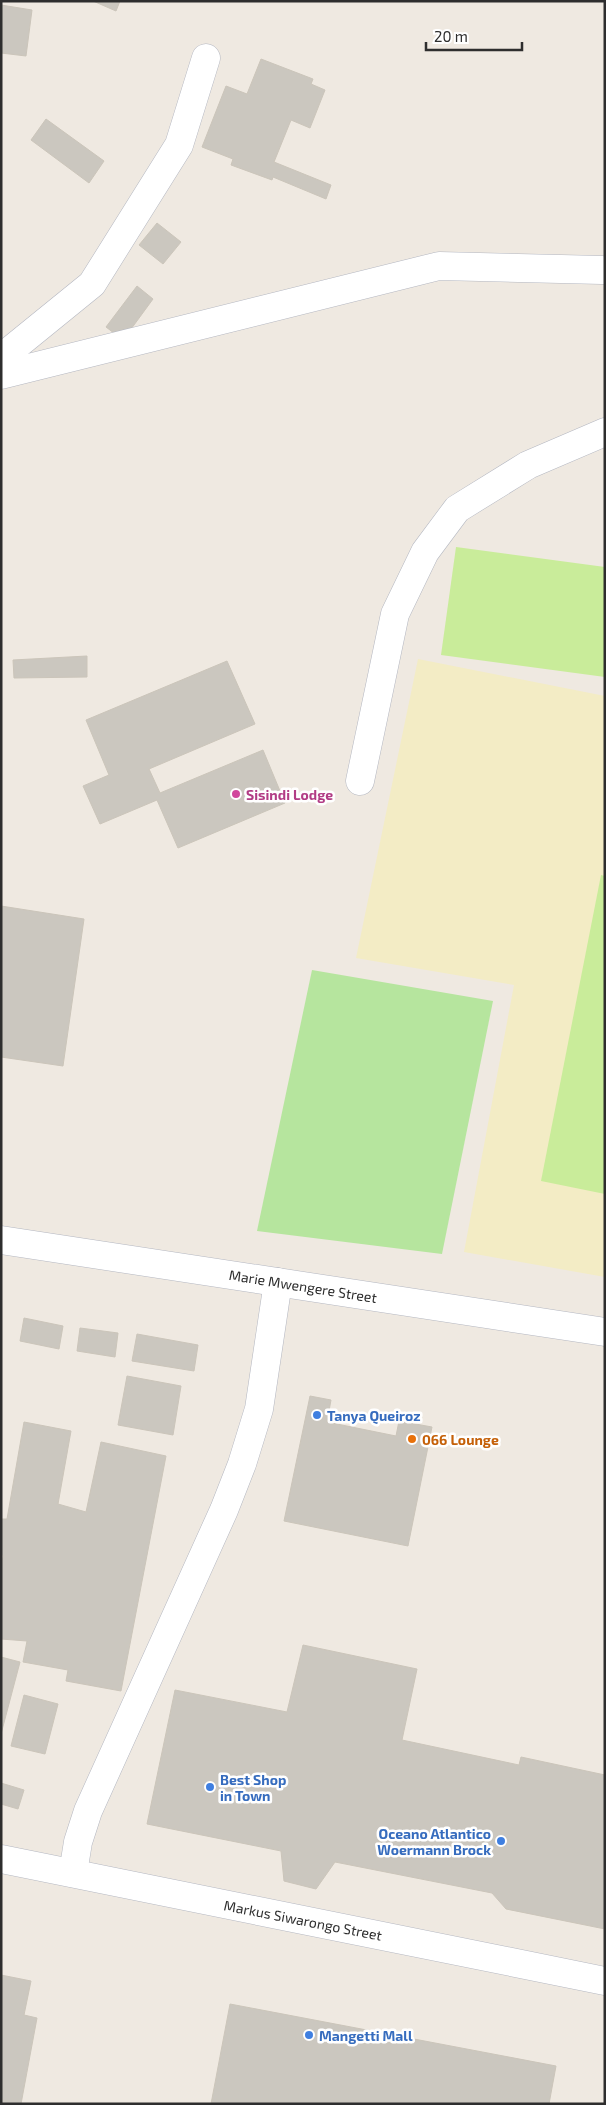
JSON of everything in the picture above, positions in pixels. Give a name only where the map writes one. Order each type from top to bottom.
[{"type":"street","points":[[1,358],[92,284],[179,145],[206,58]]},
{"type":"street","points":[[1,376],[439,266],[602,270]]},
{"type":"street","points":[[360,781],[396,614],[425,552],[457,509],[528,465],[605,432]]},
{"type":"street","name":"Marie Mwengere Street","points":[[1,1240],[605,1332]]},
{"type":"street","points":[[73,1873],[78,1842],[88,1811],[224,1510],[242,1464],[259,1410],[278,1282]]},
{"type":"street","name":"Markus Siwarongo Street","points":[[1,1859],[605,1981]]},
{"type":"green space","points":[[456,547],[605,567],[605,677],[441,655]]},
{"type":"green space","points":[[601,875],[605,876],[605,1194],[541,1181]]},
{"type":"green space","points":[[312,970],[493,1001],[442,1254],[257,1231]]},
{"type":"sand","points":[[418,659],[605,696],[605,1277],[464,1252],[514,985],[356,958]]},
{"type":"building","points":[[93,1],[120,1],[116,11]]},
{"type":"building","points":[[1,5],[32,10],[26,56],[1,53]]},
{"type":"building","points":[[261,59],[313,79],[311,84],[325,90],[310,128],[291,120],[274,162],[331,185],[326,199],[273,177],[272,180],[231,165],[233,159],[202,147],[226,86],[247,94]]},
{"type":"building","points":[[46,119],[104,161],[89,183],[31,140]]},
{"type":"building","points":[[157,223],[181,242],[163,264],[139,245]]},
{"type":"building","points":[[137,286],[153,299],[123,340],[106,327]]},
{"type":"building","points":[[87,656],[87,677],[14,678],[13,660]]},
{"type":"building","points":[[227,661],[255,724],[149,769],[160,793],[263,750],[285,803],[178,848],[157,800],[100,824],[83,786],[109,775],[86,720]]},
{"type":"building","points":[[1,906],[84,919],[63,1066],[1,1057]]},
{"type":"building","points":[[24,1318],[63,1326],[59,1349],[20,1341]]},
{"type":"building","points":[[80,1328],[118,1333],[115,1357],[77,1351]]},
{"type":"building","points":[[137,1334],[198,1345],[194,1371],[132,1361]]},
{"type":"building","points":[[127,1376],[181,1386],[173,1435],[118,1425]]},
{"type":"building","points":[[310,1396],[331,1400],[327,1422],[396,1436],[399,1421],[432,1427],[408,1546],[284,1521]]},
{"type":"building","points":[[24,1422],[71,1431],[58,1504],[86,1512],[101,1442],[166,1456],[121,1691],[66,1681],[68,1670],[23,1662],[27,1641],[1,1639],[1,1572],[3,1555],[1,1555],[1,1519],[7,1519]]},
{"type":"building","points":[[303,1645],[417,1669],[402,1740],[519,1765],[521,1757],[605,1775],[605,1929],[506,1909],[492,1893],[335,1862],[316,1889],[284,1881],[281,1851],[147,1824],[175,1690],[287,1712]]},
{"type":"building","points":[[1,1657],[20,1662],[1,1734]]},
{"type":"building","points":[[24,1695],[58,1704],[45,1754],[11,1746]]},
{"type":"building","points":[[1,1783],[24,1790],[18,1809],[1,1804]]},
{"type":"building","points":[[1,1975],[31,1981],[24,2015],[37,2018],[21,2104],[1,2104]]},
{"type":"building","name":"Mangetti Mall","points":[[230,2004],[556,2066],[549,2104],[211,2104]]},
{"type":"place","name":"Sisindi Lodge","points":[[236,794]]},
{"type":"place","name":"Tanya Queiroz","points":[[317,1415]]},
{"type":"place","name":"066 Lounge","points":[[412,1439]]},
{"type":"place","name":"Best Shop in Town","points":[[210,1787]]},
{"type":"place","name":"Oceano Atlantico Woermann Brock","points":[[501,1841]]},
{"type":"place","name":"Mangetti Mall","points":[[309,2035]]}]
